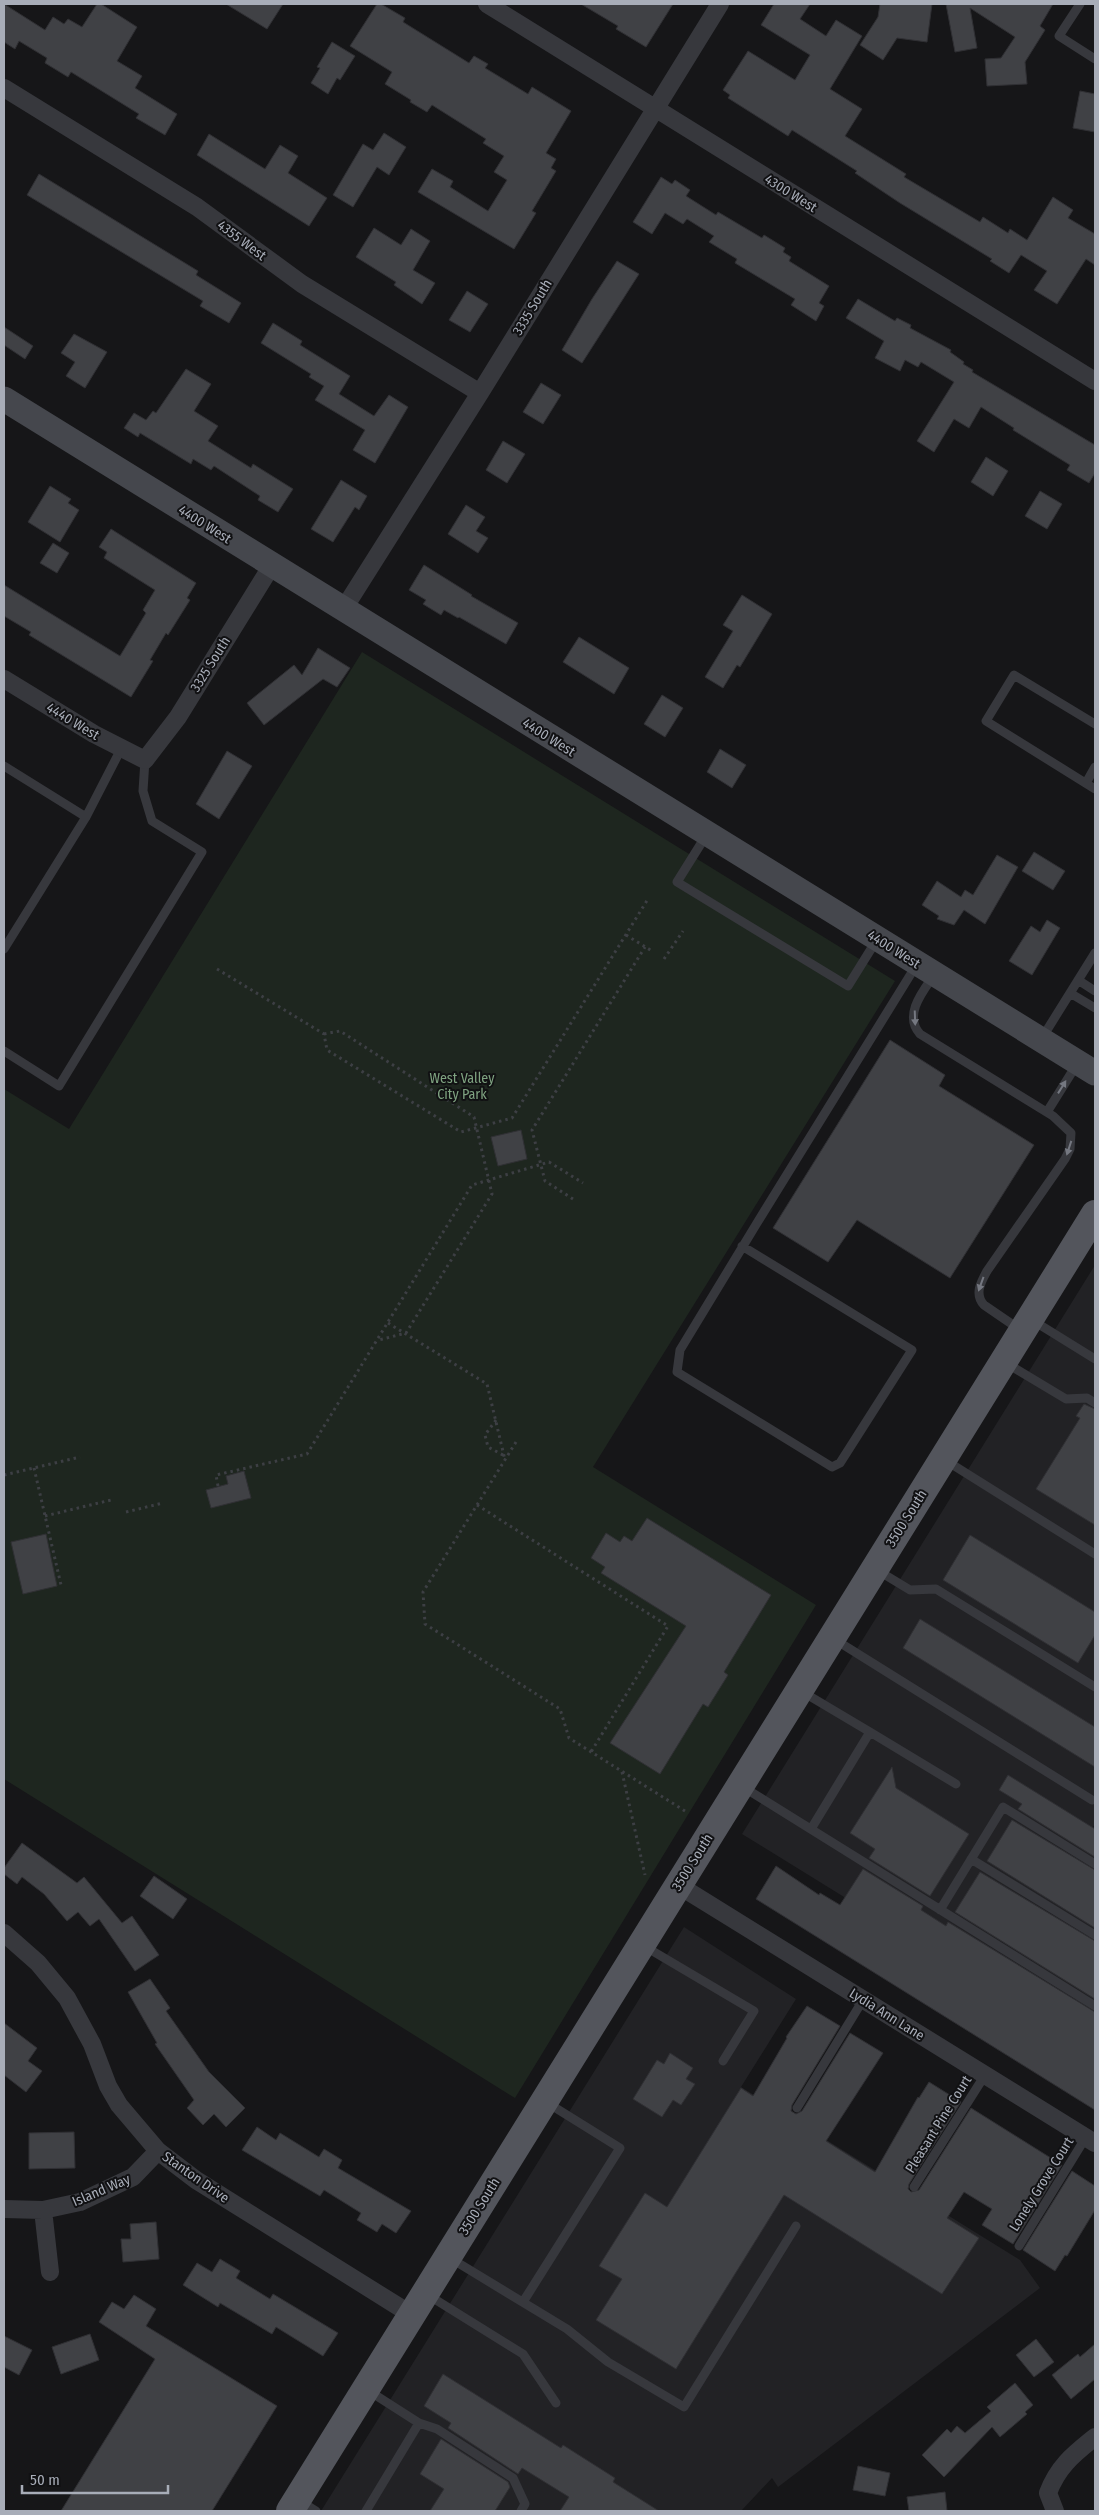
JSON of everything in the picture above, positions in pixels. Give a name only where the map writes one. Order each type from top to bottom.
[{"type":"main road","name":"3500 South","points":[[301,2507],[366,2389],[418,2304],[1095,1214]]},
{"type":"street","name":"4300 West","points":[[487,4],[1095,381]]},
{"type":"street","name":"3335 South","points":[[343,610],[480,393],[654,108],[720,4]]},
{"type":"street","name":"4355 West","points":[[4,88],[196,207],[302,284],[480,393]]},
{"type":"street","name":"4400 West","points":[[4,399],[1086,1068]]},
{"type":"street","name":"3325 South","points":[[145,760],[178,717],[272,565]]},
{"type":"street","name":"4440 West","points":[[4,678],[121,748],[145,760]]},
{"type":"street","name":"Lydia Ann Lane","points":[[678,1885],[1091,2140]]},
{"type":"street","name":"Stanton Drive","points":[[4,1933],[38,1963],[67,1998],[92,2044],[108,2086],[119,2105],[158,2151],[196,2180],[418,2304]]},
{"type":"street","name":"Island Way","points":[[4,2209],[43,2210],[80,2202],[133,2178],[158,2151]]},
{"type":"street","points":[[43,2210],[50,2272]]},
{"type":"street","points":[[1056,2511],[1048,2493],[1061,2466],[1095,2437]]},
{"type":"lane","points":[[1080,4],[1059,36],[1095,59]]},
{"type":"lane","points":[[1095,724],[1014,675],[986,721],[1095,788]]},
{"type":"lane","points":[[4,949],[86,817],[121,748]]},
{"type":"lane","points":[[4,1051],[59,1086],[202,852],[152,820],[143,791],[145,760]]},
{"type":"lane","points":[[4,766],[86,817]]},
{"type":"lane","points":[[1086,782],[1095,767]]},
{"type":"lane","points":[[707,834],[677,882],[848,986],[877,939]]},
{"type":"lane","points":[[1041,1040],[1095,953]]},
{"type":"lane","points":[[926,969],[915,1006],[914,1022],[916,1029],[1047,1112],[1069,1128],[1071,1133],[1070,1149],[987,1271],[978,1290],[979,1300],[984,1305],[1095,1359]]},
{"type":"lane","points":[[742,1246],[912,1350],[840,1463],[832,1467],[677,1372],[680,1350],[742,1246],[926,969]]},
{"type":"lane","points":[[1078,980],[1095,991]]},
{"type":"lane","points":[[1070,993],[1095,1008]]},
{"type":"lane","points":[[1047,1112],[1086,1068]]},
{"type":"lane","points":[[1003,1362],[1066,1399],[1087,1398],[1095,1403]]},
{"type":"lane","points":[[943,1458],[1095,1554]]},
{"type":"lane","points":[[874,1569],[910,1590],[936,1589],[1095,1687]]},
{"type":"lane","points":[[832,1638],[1092,1800]]},
{"type":"lane","points":[[799,1690],[956,1784]]},
{"type":"lane","points":[[811,1830],[870,1732]]},
{"type":"lane","points":[[740,1786],[1095,2006]]},
{"type":"lane","points":[[940,1910],[1003,1807],[1095,1864]]},
{"type":"lane","points":[[971,1859],[1095,1936]]},
{"type":"lane","points":[[642,1944],[754,2011],[723,2061]]},
{"type":"lane","points":[[797,2108],[863,2000]]},
{"type":"lane","name":"Pleasant Pine Court","points":[[914,2187],[985,2075]]},
{"type":"lane","points":[[523,2302],[620,2148],[545,2101]]},
{"type":"lane","name":"Lonely Grove Court","points":[[1019,2246],[1091,2140]]},
{"type":"lane","points":[[448,2257],[567,2329],[608,2362],[684,2407],[796,2226]]},
{"type":"lane","points":[[418,2304],[522,2354],[556,2403]]},
{"type":"lane","points":[[366,2389],[419,2423],[437,2429],[513,2478],[525,2504],[521,2511]]},
{"type":"lane","points":[[366,2511],[419,2423]]},
{"type":"path","points":[[324,1034],[327,1050],[461,1132],[512,1118],[648,899]]},
{"type":"path","points":[[664,959],[682,931]]},
{"type":"path","points":[[626,935],[652,951]]},
{"type":"path","points":[[573,1199],[545,1181],[532,1130],[644,947]]},
{"type":"path","points":[[218,969],[324,1034],[340,1031],[474,1117],[492,1194],[406,1334],[378,1340]]},
{"type":"path","points":[[218,1486],[216,1476],[307,1454],[472,1185],[549,1162],[583,1183]]},
{"type":"path","points":[[388,1323],[487,1384],[505,1460]]},
{"type":"path","points":[[496,1420],[485,1435],[488,1447],[504,1456]]},
{"type":"path","points":[[516,1442],[422,1592],[425,1624],[560,1709],[569,1738],[685,1811]]},
{"type":"path","points":[[4,1474],[80,1456]]},
{"type":"path","points":[[34,1468],[61,1585]]},
{"type":"path","points":[[45,1516],[111,1500]]},
{"type":"path","points":[[126,1512],[162,1503]]},
{"type":"path","points":[[477,1506],[668,1626],[591,1752]]},
{"type":"path","points":[[622,1772],[645,1875]]},
{"type":"shaded area","points":[[1095,1265],[1095,1824],[1093,1827],[1095,1829],[1095,2052],[742,1834]]},
{"type":"shaded area","points":[[684,1927],[796,1999],[741,2087],[1020,2260],[1040,2288],[778,2487],[772,2478],[741,2511],[321,2511]]},
{"type":"green space","name":"West Valley City Park","points":[[362,652],[895,981],[593,1467],[816,1605],[515,2098],[4,1779],[4,1089],[69,1129]]},
{"type":"building","points":[[4,4],[45,30],[53,17],[64,24],[68,19],[82,27],[97,4],[101,4],[137,27],[117,61],[142,76],[135,88],[177,114],[165,135],[136,118],[139,114],[71,72],[68,77],[45,63],[47,58],[19,41],[15,49],[4,42]]},
{"type":"building","points":[[226,4],[283,4],[267,29]]},
{"type":"building","points":[[377,4],[381,4],[405,18],[403,22],[469,63],[474,56],[488,64],[485,68],[528,94],[532,87],[571,111],[546,153],[556,159],[551,168],[556,171],[532,211],[536,213],[514,249],[418,192],[432,169],[453,181],[450,187],[488,211],[507,180],[494,172],[504,156],[483,143],[486,139],[432,105],[427,112],[410,102],[411,100],[385,84],[392,72],[350,46]]},
{"type":"building","points":[[581,4],[673,4],[646,47],[616,29],[618,26]]},
{"type":"building","points":[[774,4],[810,4],[800,19],[826,36],[836,20],[862,36],[830,89],[862,109],[845,136],[906,174],[904,177],[980,222],[983,217],[1008,233],[1010,229],[1027,240],[1053,197],[1073,210],[1068,218],[1095,234],[1095,265],[1086,259],[1057,304],[1034,290],[1047,271],[1021,255],[1009,273],[990,261],[992,259],[900,203],[855,173],[857,171],[792,130],[788,136],[728,98],[730,95],[723,90],[748,51],[795,80],[810,55],[761,25]]},
{"type":"building","points":[[880,4],[932,4],[927,42],[897,38],[883,60],[860,45],[878,17]]},
{"type":"building","points":[[946,4],[1053,4],[1040,26],[1045,30],[1025,62],[1027,84],[987,86],[985,59],[1001,58],[1015,37],[970,8],[977,48],[955,52]]},
{"type":"building","points":[[332,42],[355,56],[340,80],[337,78],[328,94],[311,83],[320,68],[317,67]]},
{"type":"building","points":[[1080,91],[1095,94],[1095,132],[1073,128]]},
{"type":"building","points":[[384,133],[406,147],[389,175],[377,167],[353,207],[333,195],[363,144],[373,150]]},
{"type":"building","points":[[209,134],[265,169],[280,145],[298,156],[288,173],[327,198],[309,226],[197,155]]},
{"type":"building","points":[[39,174],[198,271],[196,275],[241,303],[229,323],[200,306],[203,301],[27,195]]},
{"type":"building","points":[[661,177],[672,184],[675,180],[690,190],[686,196],[716,215],[718,212],[762,238],[764,235],[785,248],[783,252],[791,257],[789,261],[829,286],[819,303],[824,306],[816,321],[791,305],[795,299],[735,263],[737,259],[709,242],[714,236],[687,219],[683,224],[665,213],[652,234],[633,222]]},
{"type":"building","points":[[374,228],[401,245],[411,229],[430,241],[413,270],[435,283],[422,304],[394,285],[396,282],[356,257]]},
{"type":"building","points":[[617,261],[639,274],[582,363],[562,350]]},
{"type":"building","points":[[467,291],[488,304],[470,332],[449,320]]},
{"type":"building","points":[[858,299],[895,321],[897,318],[911,325],[910,328],[951,350],[950,352],[964,362],[963,364],[973,370],[972,372],[1095,445],[1095,473],[1089,483],[1067,470],[1070,465],[1013,430],[1014,428],[981,407],[969,428],[954,419],[934,452],[917,441],[954,382],[921,362],[918,367],[905,360],[900,371],[875,358],[884,341],[846,318]]},
{"type":"building","points":[[273,323],[302,341],[300,345],[350,376],[339,394],[374,416],[389,395],[408,407],[375,463],[353,450],[365,430],[315,400],[324,386],[309,377],[311,374],[261,343]]},
{"type":"building","points":[[4,327],[33,346],[25,359],[4,345]]},
{"type":"building","points":[[74,334],[107,352],[85,388],[66,376],[75,362],[61,353]]},
{"type":"building","points":[[186,369],[211,384],[194,411],[218,426],[208,441],[251,468],[253,464],[293,489],[278,512],[258,500],[260,496],[214,466],[211,470],[193,459],[191,464],[140,433],[138,437],[124,428],[134,413],[146,420],[153,411],[156,413]]},
{"type":"building","points":[[541,383],[561,395],[543,424],[523,412]]},
{"type":"building","points":[[503,441],[525,454],[507,483],[486,470]]},
{"type":"building","points":[[986,457],[1008,471],[993,496],[971,482]]},
{"type":"building","points":[[341,480],[367,496],[359,510],[355,507],[333,542],[311,529]]},
{"type":"building","points":[[50,486],[71,499],[68,503],[79,510],[60,542],[28,522]]},
{"type":"building","points":[[1040,491],[1062,504],[1047,529],[1025,516]]},
{"type":"building","points":[[466,505],[485,517],[476,531],[488,538],[478,553],[448,534]]},
{"type":"building","points":[[111,529],[196,583],[187,598],[190,600],[168,635],[166,633],[150,660],[153,661],[131,697],[29,635],[31,632],[4,616],[4,585],[120,656],[146,613],[143,610],[155,590],[104,558],[107,552],[99,547]]},
{"type":"building","points":[[53,543],[69,553],[57,573],[40,563]]},
{"type":"building","points":[[424,565],[471,596],[518,623],[506,644],[459,617],[444,610],[441,615],[423,604],[426,600],[409,590]]},
{"type":"building","points":[[742,595],[772,614],[740,667],[737,665],[723,688],[705,677],[733,631],[723,625]]},
{"type":"building","points":[[579,637],[629,668],[614,694],[563,662]]},
{"type":"building","points":[[318,648],[350,668],[337,687],[323,679],[264,725],[247,703],[294,665],[302,675]]},
{"type":"building","points":[[662,695],[683,708],[665,737],[644,724]]},
{"type":"building","points":[[720,749],[746,765],[732,788],[707,772]]},
{"type":"building","points":[[227,751],[252,766],[219,819],[196,804]]},
{"type":"building","points":[[1034,852],[1065,871],[1053,890],[1022,871]]},
{"type":"building","points":[[997,855],[1018,867],[985,924],[964,910],[954,925],[937,919],[939,916],[922,905],[937,881],[961,897],[965,890],[973,895]]},
{"type":"building","points":[[1047,920],[1060,928],[1032,975],[1009,961],[1031,926],[1040,932]]},
{"type":"building","points":[[890,1040],[945,1075],[939,1086],[1034,1145],[950,1278],[857,1220],[828,1262],[773,1228]]},
{"type":"building","points":[[521,1130],[527,1159],[498,1166],[491,1137]]},
{"type":"building","points":[[1084,1404],[1095,1409],[1095,1525],[1036,1489],[1080,1418],[1076,1416]]},
{"type":"building","points":[[244,1471],[251,1498],[211,1508],[206,1490],[228,1484],[226,1476]]},
{"type":"building","points":[[647,1518],[771,1595],[724,1672],[728,1675],[708,1707],[703,1704],[660,1774],[610,1743],[686,1626],[601,1573],[605,1567],[591,1558],[606,1533],[620,1542],[624,1536],[632,1541]]},
{"type":"building","points":[[46,1534],[57,1586],[23,1594],[11,1542]]},
{"type":"building","points":[[970,1535],[1095,1612],[1095,1635],[1078,1663],[943,1580]]},
{"type":"building","points":[[920,1619],[1095,1727],[1095,1767],[903,1648]]},
{"type":"building","points":[[892,1767],[896,1788],[969,1834],[930,1896],[869,1858],[875,1849],[850,1833]]},
{"type":"building","points":[[1008,1775],[1095,1829],[1095,1857],[1018,1809],[1022,1804],[999,1790]]},
{"type":"building","points":[[1012,1820],[1095,1870],[1095,1928],[987,1861]]},
{"type":"building","points":[[22,1843],[77,1883],[84,1877],[122,1923],[132,1916],[159,1955],[135,1971],[99,1919],[90,1926],[78,1912],[67,1921],[44,1894],[22,1877],[17,1884],[4,1874],[4,1868]]},
{"type":"building","points":[[776,1866],[819,1895],[820,1893],[840,1905],[863,1869],[923,1906],[921,1910],[946,1926],[948,1922],[1095,2012],[1095,2110],[756,1899]]},
{"type":"building","points":[[980,1872],[1095,1941],[1095,1999],[955,1912]]},
{"type":"building","points":[[154,1876],[187,1899],[173,1919],[140,1896]]},
{"type":"building","points":[[150,1979],[170,2008],[166,2011],[209,2072],[245,2108],[226,2127],[214,2114],[203,2125],[187,2108],[194,2100],[155,2044],[157,2043],[128,1992]]},
{"type":"building","points":[[807,2006],[840,2026],[792,2105],[791,2111],[796,2114],[802,2111],[850,2033],[883,2053],[826,2141],[875,2172],[918,2097],[929,2082],[961,2102],[909,2184],[908,2189],[911,2192],[919,2190],[971,2108],[1062,2165],[1013,2244],[982,2225],[992,2209],[964,2192],[947,2218],[979,2238],[942,2294],[784,2195],[676,2369],[596,2320],[622,2279],[599,2266],[645,2193],[667,2207],[741,2088],[753,2096],[786,2037]]},
{"type":"building","points":[[4,2023],[37,2048],[28,2061],[42,2071],[26,2092],[4,2075]]},
{"type":"building","points":[[670,2053],[693,2068],[686,2079],[695,2084],[681,2105],[673,2100],[662,2117],[633,2099],[657,2060],[664,2064]]},
{"type":"building","points":[[257,2127],[276,2140],[280,2133],[319,2157],[324,2149],[342,2160],[338,2168],[411,2211],[396,2233],[382,2224],[377,2232],[357,2220],[361,2213],[324,2190],[320,2196],[242,2150]]},
{"type":"building","points":[[74,2132],[75,2168],[29,2169],[29,2133]]},
{"type":"building","points":[[1072,2171],[1095,2186],[1095,2210],[1067,2256],[1065,2255],[1055,2271],[1023,2250]]},
{"type":"building","points":[[156,2222],[159,2259],[123,2262],[121,2239],[131,2239],[130,2224]]},
{"type":"building","points":[[220,2259],[240,2271],[236,2278],[270,2299],[273,2294],[338,2333],[323,2356],[276,2327],[272,2334],[220,2303],[218,2307],[183,2285],[197,2263],[212,2272]]},
{"type":"building","points":[[134,2295],[156,2309],[146,2326],[277,2406],[212,2511],[61,2511],[155,2359],[99,2322],[112,2302],[124,2309]]},
{"type":"building","points":[[90,2334],[99,2360],[61,2374],[52,2347]]},
{"type":"building","points":[[4,2336],[32,2350],[19,2375],[4,2367]]},
{"type":"building","points":[[1036,2339],[1054,2362],[1034,2377],[1016,2355]]},
{"type":"building","points":[[1095,2344],[1095,2379],[1071,2399],[1052,2375],[1078,2354],[1080,2357]]},
{"type":"building","points":[[443,2374],[561,2448],[563,2445],[615,2478],[613,2482],[659,2511],[560,2511],[569,2497],[522,2468],[518,2474],[448,2428],[451,2423],[424,2406]]},
{"type":"building","points":[[1015,2383],[1033,2405],[1025,2412],[1027,2414],[1000,2437],[992,2427],[944,2477],[922,2455],[947,2429],[951,2433],[957,2426],[965,2433],[991,2411],[987,2407]]},
{"type":"building","points":[[441,2439],[508,2482],[510,2487],[495,2511],[430,2511],[444,2489],[420,2474]]},
{"type":"building","points":[[858,2466],[890,2473],[885,2496],[853,2490]]},
{"type":"building","points":[[945,2492],[947,2511],[909,2511],[907,2497]]}]
